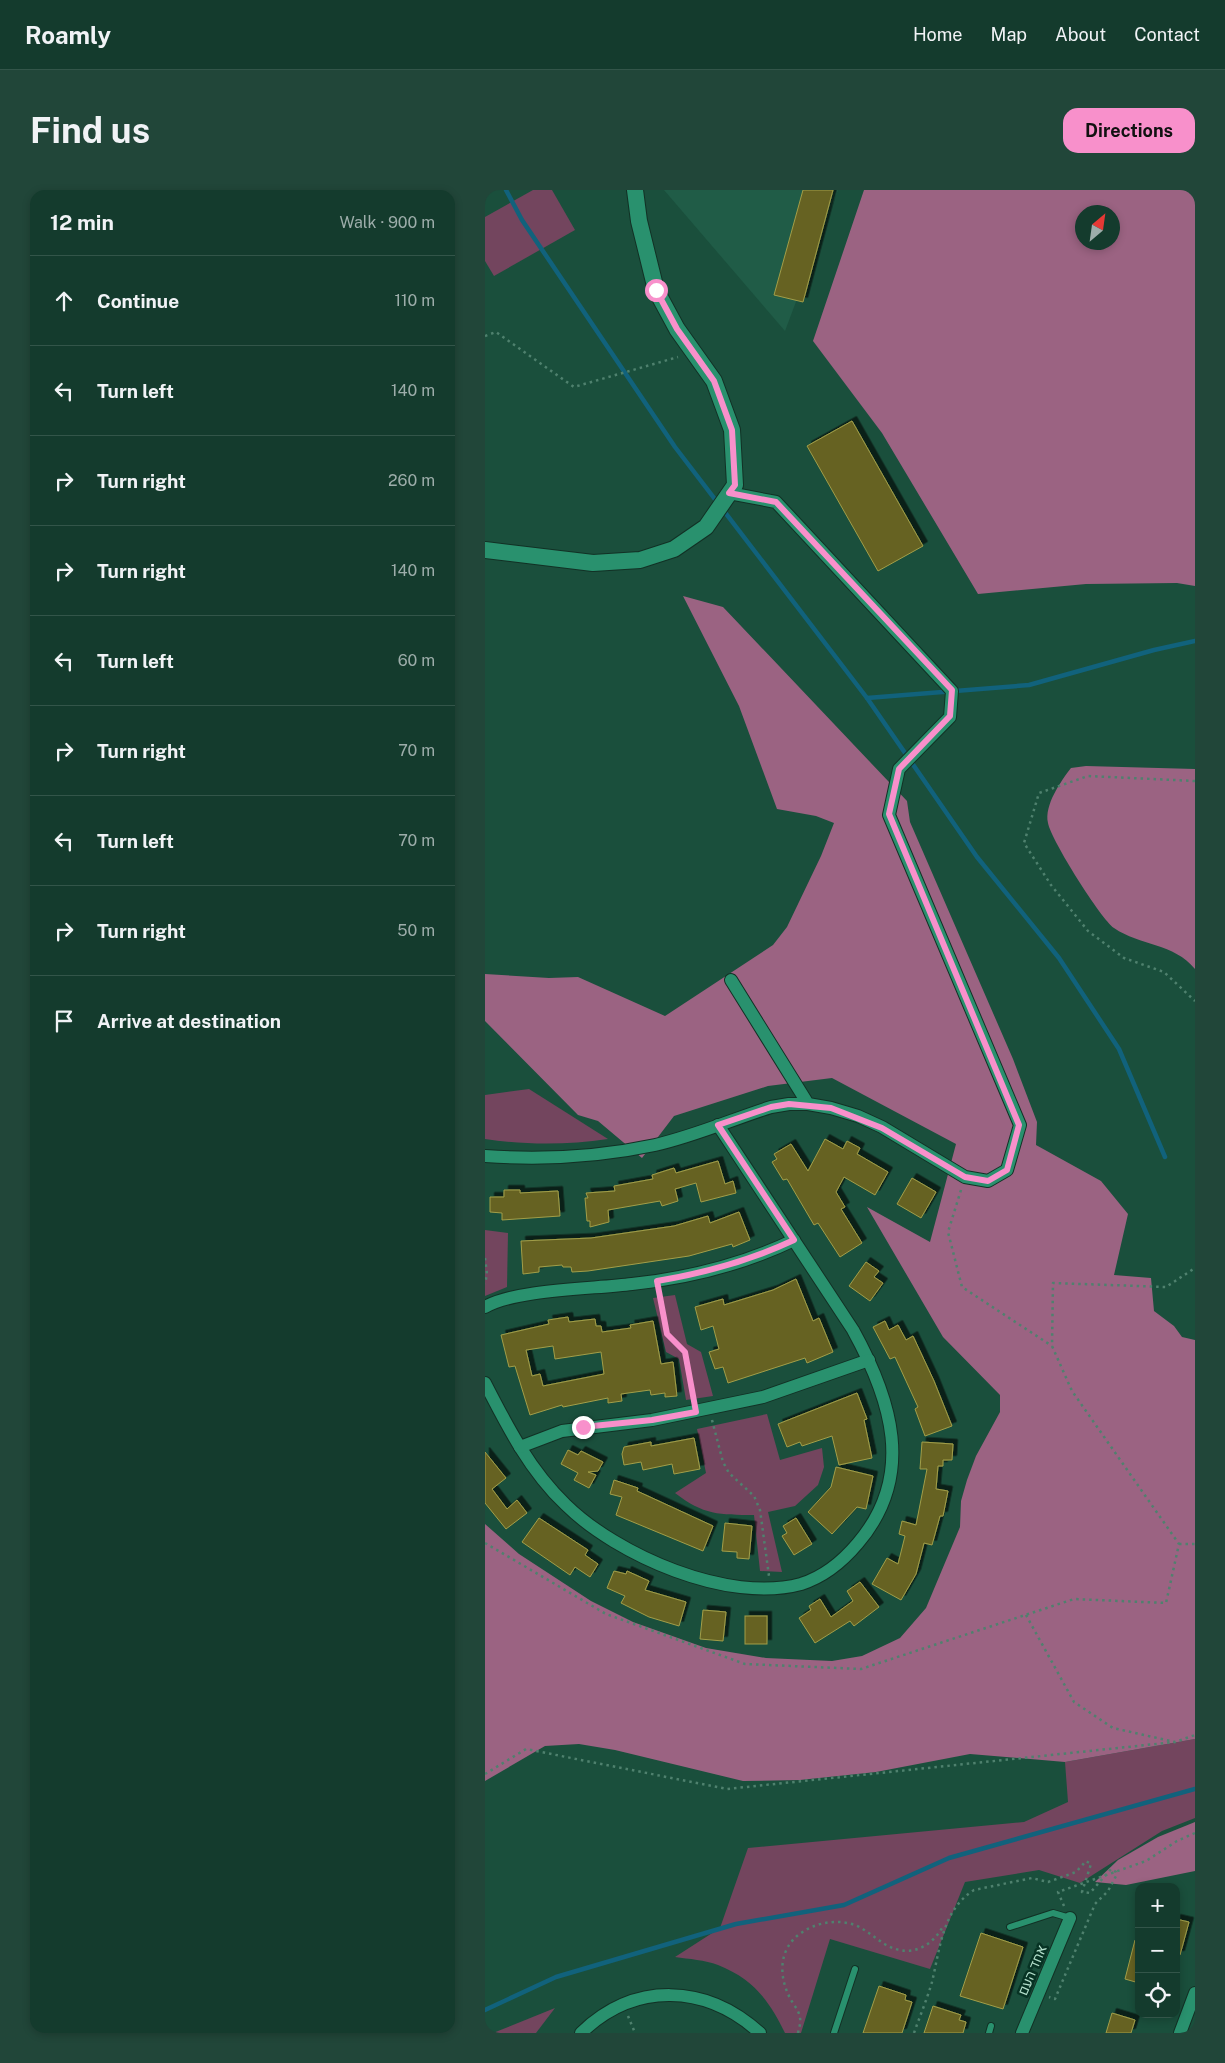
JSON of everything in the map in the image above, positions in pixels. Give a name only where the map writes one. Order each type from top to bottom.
[{"type":"street","points":[[485,550],[593,563],[640,560],[674,549],[706,527],[735,485],[732,430],[714,381],[677,329],[656,290],[639,221],[635,190]]},
{"type":"street","points":[[485,1156],[555,1158],[618,1152],[657,1144],[771,1107],[808,1104],[831,1108],[882,1128],[965,1177],[988,1181],[1007,1170],[1019,1125],[889,814],[899,769],[950,716],[952,690],[776,502],[729,493]]},
{"type":"street","points":[[731,980],[808,1104]]},
{"type":"street","points":[[485,1383],[520,1447],[545,1482],[565,1505],[588,1524],[632,1551],[673,1570],[701,1579],[728,1585],[771,1588],[801,1584],[819,1576],[848,1555],[862,1539],[884,1501],[892,1476],[893,1449],[887,1405],[869,1360],[839,1308],[718,1125]]},
{"type":"street","points":[[485,1307],[523,1296],[657,1281],[720,1269],[748,1260],[794,1240]]},
{"type":"street","points":[[520,1447],[562,1431],[703,1411],[763,1397],[869,1360]]},
{"type":"street","name":"אחד העם","points":[[1021,2033],[1070,1918]]},
{"type":"street","points":[[1180,2033],[1195,1994]]},
{"type":"street","points":[[581,2033],[593,2022],[622,2005],[656,1996],[682,1995],[705,1999],[726,2008],[745,2019],[760,2033]]},
{"type":"lane","points":[[1010,1927],[1053,1914],[1070,1918]]},
{"type":"lane","points":[[834,2033],[855,1970]]},
{"type":"path","points":[[485,336],[496,332],[574,387],[694,353]]},
{"type":"path","points":[[1195,781],[1088,776],[1039,793],[1024,843],[1051,885],[1088,931],[1124,958],[1164,972],[1195,1001]]},
{"type":"path","points":[[965,1177],[948,1232],[962,1287],[1052,1346]]},
{"type":"path","points":[[485,1258],[487,1274],[485,1284]]},
{"type":"path","points":[[485,1543],[606,1614],[745,1664],[861,1669],[1074,1599],[1166,1603],[1179,1544],[1071,1391],[1052,1346],[1053,1283],[1166,1287],[1195,1268]]},
{"type":"path","points":[[657,1281],[667,1334],[685,1352],[703,1411],[723,1462],[729,1473],[754,1496],[760,1510],[771,1588]]},
{"type":"path","points":[[1179,1544],[1195,1544]]},
{"type":"path","points":[[1026,1615],[1074,1702],[1113,1728],[1175,1742]]},
{"type":"path","points":[[485,1774],[526,1749],[727,1788],[1175,1742],[1195,1735]]},
{"type":"path","points":[[1070,1918],[1057,1892],[1145,1861],[1177,1841],[1195,1833]]},
{"type":"path","points":[[798,2033],[801,2018],[784,1986],[782,1958],[798,1935],[809,1927],[823,1923],[842,1922],[858,1926],[888,1946],[901,1951],[923,1949],[935,1940],[945,1925]]},
{"type":"path","points":[[622,2005],[635,2033]]},
{"type":"shaded area","points":[[533,190],[552,190],[575,230],[494,276],[485,261],[485,217]]},
{"type":"shaded area","points":[[664,190],[838,190],[785,331]]},
{"type":"shaded area","points":[[864,190],[1195,190],[1195,586],[1177,583],[1086,584],[978,594],[882,433],[813,341]]},
{"type":"shaded area","points":[[683,596],[723,607],[907,801],[910,822],[1013,1059],[1037,1122],[1036,1145],[1101,1181],[1128,1214],[1114,1275],[1151,1278],[1154,1311],[1174,1326],[1182,1337],[1195,1340],[1195,1739],[1065,1762],[970,1754],[876,1772],[800,1780],[743,1781],[615,1750],[579,1744],[545,1746],[485,1781],[485,1524],[519,1554],[591,1601],[633,1622],[706,1648],[766,1658],[832,1661],[862,1656],[900,1638],[926,1608],[960,1527],[961,1501],[976,1456],[1000,1412],[1000,1395],[943,1337],[867,1207],[930,1242],[956,1144],[832,1078],[768,1086],[674,1116],[642,1158],[598,1121],[578,1115],[485,1021],[485,974],[549,978],[578,977],[665,1016],[773,945],[787,927],[821,856],[834,823],[816,816],[777,809],[739,706]]},
{"type":"shaded area","points":[[1086,766],[1195,769],[1195,969],[1177,954],[1124,934],[1114,928],[1088,895],[1051,832],[1047,816],[1058,786],[1071,768]]},
{"type":"shaded area","points":[[529,1089],[608,1139],[546,1144],[485,1139],[485,1095]]},
{"type":"shaded area","points":[[485,1230],[508,1233],[507,1287],[485,1296]]},
{"type":"shaded area","points":[[675,1295],[687,1344],[701,1352],[713,1396],[686,1400],[679,1359],[666,1352],[653,1298]]},
{"type":"shaded area","points":[[767,1414],[780,1460],[822,1448],[824,1467],[818,1485],[795,1506],[768,1512],[782,1572],[760,1571],[754,1515],[731,1515],[703,1510],[675,1493],[706,1473],[697,1429]]},
{"type":"shaded area","points":[[1195,1739],[1195,1818],[1162,1831],[1080,1883],[1039,1870],[965,1882],[930,1969],[830,1939],[801,2033],[785,2033],[773,2010],[759,1992],[741,1977],[713,1963],[675,1957],[720,1928],[748,1848],[1024,1822],[1068,1802],[1065,1762]]},
{"type":"shaded area","points":[[1195,1822],[1195,1871],[1126,1885],[1095,1882],[1118,1860],[1158,1837]]},
{"type":"shaded area","points":[[555,2008],[536,2033],[493,2033]]},
{"type":"building","points":[[803,190],[833,190],[803,302],[774,295]]},
{"type":"building","points":[[852,421],[923,546],[878,571],[807,446]]},
{"type":"building","points":[[825,1139],[843,1149],[847,1141],[860,1148],[857,1154],[888,1172],[875,1195],[844,1177],[836,1192],[845,1207],[841,1209],[862,1243],[840,1257],[818,1223],[814,1225],[787,1179],[783,1180],[772,1162],[777,1159],[774,1154],[791,1144],[808,1171]]},
{"type":"building","points":[[718,1161],[725,1184],[733,1181],[736,1193],[701,1202],[696,1183],[675,1189],[678,1201],[662,1206],[660,1201],[608,1210],[609,1222],[590,1227],[590,1221],[587,1221],[585,1198],[588,1198],[586,1193],[615,1191],[614,1186],[653,1179],[652,1175],[674,1168],[676,1173]]},
{"type":"building","points":[[912,1178],[936,1192],[921,1218],[897,1204]]},
{"type":"building","points":[[504,1190],[520,1190],[520,1193],[558,1191],[560,1216],[502,1220],[502,1213],[490,1212],[490,1197],[504,1197]]},
{"type":"building","points":[[739,1212],[750,1240],[733,1247],[732,1244],[689,1256],[588,1271],[572,1272],[571,1267],[563,1267],[562,1265],[539,1267],[539,1272],[523,1274],[521,1241],[591,1238],[674,1226],[708,1216],[710,1223]]},
{"type":"building","points":[[866,1262],[879,1271],[874,1277],[883,1283],[870,1301],[849,1286]]},
{"type":"building","points":[[796,1279],[813,1321],[819,1318],[833,1352],[807,1363],[805,1358],[728,1383],[723,1367],[715,1369],[709,1352],[719,1349],[713,1326],[701,1330],[695,1307],[723,1299],[724,1305],[773,1290]]},
{"type":"building","points":[[568,1317],[569,1322],[595,1319],[596,1326],[601,1326],[602,1332],[631,1328],[630,1325],[653,1321],[661,1364],[673,1362],[677,1396],[665,1397],[665,1393],[651,1395],[650,1390],[621,1394],[622,1401],[608,1403],[608,1398],[563,1407],[562,1405],[530,1415],[515,1366],[509,1367],[501,1335],[549,1324],[548,1320]],"holes":[[[553,1346],[555,1359],[601,1352],[604,1374],[543,1386],[540,1374],[532,1376],[526,1350]]]},
{"type":"building","points":[[885,1321],[889,1330],[898,1325],[906,1340],[913,1336],[952,1426],[925,1436],[915,1409],[918,1407],[895,1357],[890,1359],[873,1327]]},
{"type":"building","points":[[857,1393],[867,1419],[864,1420],[872,1458],[839,1465],[832,1436],[802,1446],[800,1442],[787,1447],[778,1424]]},
{"type":"building","points":[[694,1438],[700,1469],[674,1474],[672,1464],[643,1470],[641,1462],[624,1465],[622,1454],[624,1447],[651,1442],[651,1446]]},
{"type":"building","points":[[922,1442],[953,1444],[952,1460],[943,1460],[943,1466],[938,1466],[936,1489],[948,1491],[943,1516],[940,1516],[932,1545],[924,1543],[916,1574],[901,1600],[872,1584],[887,1558],[898,1564],[905,1536],[899,1534],[902,1521],[916,1525],[927,1469],[920,1469]]},
{"type":"building","points":[[568,1450],[578,1455],[581,1451],[603,1462],[598,1471],[588,1472],[596,1475],[589,1488],[574,1480],[578,1473],[561,1464]]},
{"type":"building","points":[[485,1452],[506,1478],[492,1489],[507,1509],[517,1500],[527,1513],[506,1529],[485,1503]]},
{"type":"building","points":[[836,1467],[873,1476],[866,1509],[857,1507],[832,1534],[808,1512],[831,1487]]},
{"type":"building","points":[[614,1480],[638,1488],[637,1491],[713,1526],[703,1551],[616,1515],[622,1497],[610,1494]]},
{"type":"building","points":[[539,1518],[588,1550],[585,1555],[598,1564],[590,1577],[575,1567],[570,1575],[522,1542]]},
{"type":"building","points":[[796,1518],[812,1544],[794,1555],[782,1536],[787,1533],[783,1526]]},
{"type":"building","points":[[725,1523],[752,1526],[749,1559],[737,1558],[737,1552],[722,1551]]},
{"type":"building","points":[[614,1571],[626,1574],[627,1571],[649,1581],[645,1590],[686,1602],[679,1626],[649,1617],[621,1603],[625,1596],[607,1588]]},
{"type":"building","points":[[860,1582],[879,1607],[854,1626],[850,1621],[815,1643],[799,1618],[811,1610],[809,1606],[820,1599],[831,1617],[853,1601],[847,1591]]},
{"type":"building","points":[[703,1610],[726,1612],[723,1641],[700,1639]]},
{"type":"building","points":[[745,1616],[767,1616],[767,1644],[745,1644]]},
{"type":"building","points":[[1180,1920],[1189,1922],[1180,1955]]},
{"type":"building","points":[[981,1933],[1023,1947],[1003,2009],[960,1996]]},
{"type":"building","points":[[1135,1940],[1135,1982],[1125,1979]]},
{"type":"building","points":[[879,1986],[906,1995],[905,2000],[912,2002],[902,2033],[863,2033]]},
{"type":"building","points":[[933,2006],[961,2015],[959,2020],[966,2022],[963,2033],[924,2033]]},
{"type":"building","points":[[1112,2013],[1135,2020],[1131,2033],[1106,2033]]},
{"type":"waterway","points":[[506,190],[522,220],[675,447],[867,698],[977,857],[1059,958],[1119,1049],[1165,1157]]},
{"type":"waterway","points":[[867,698],[1029,685],[1154,650],[1195,641]]},
{"type":"waterway","points":[[485,2010],[556,1977],[736,1924],[844,1905],[949,1858],[1195,1789]]},
{"type":"route","points":[[583,1427],[652,1420],[696,1412],[685,1352],[667,1334],[663,1323],[657,1281],[720,1269],[748,1260],[794,1240],[718,1125],[771,1107],[789,1104],[808,1104],[831,1108],[857,1116],[882,1128],[965,1177],[988,1181],[1007,1170],[1019,1125],[889,814],[899,769],[950,716],[952,690],[776,502],[729,493],[735,485],[732,430],[714,381],[677,329],[656,290]]}]
